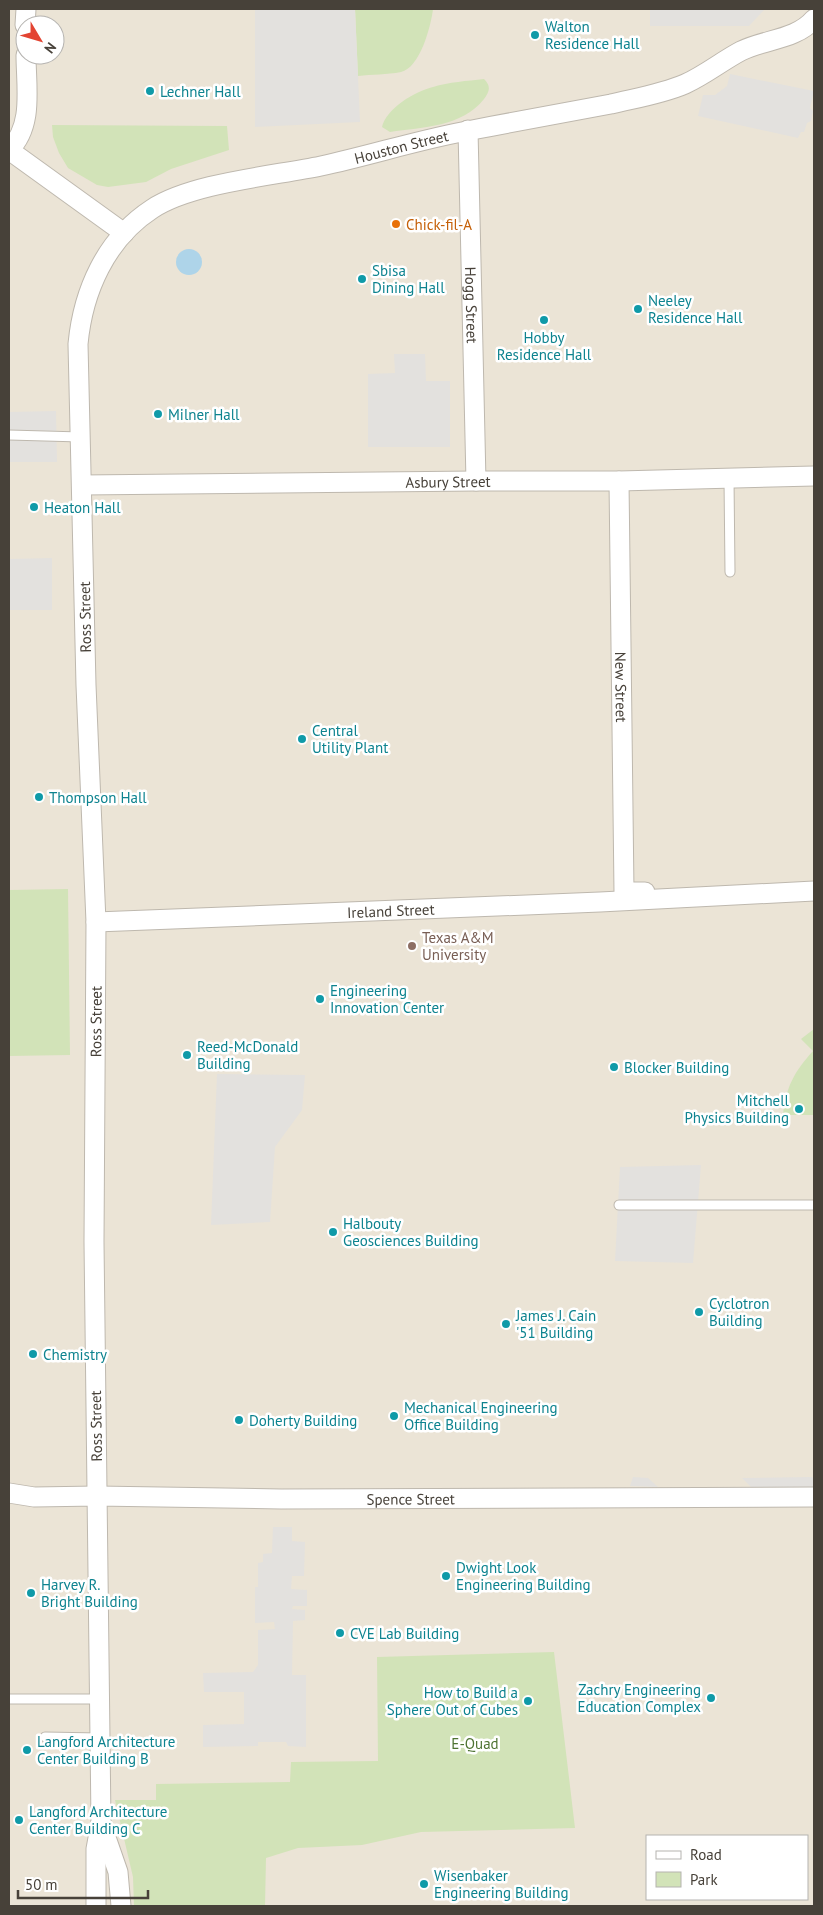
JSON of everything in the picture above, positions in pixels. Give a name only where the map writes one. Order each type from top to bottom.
[{"type":"street","name":"Houston Street","points":[[124,233],[154,207],[184,194],[214,186],[346,160],[468,130],[572,112],[666,91],[685,84],[741,51],[762,42],[802,31],[814,19]]},
{"type":"street","points":[[26,65],[27,112],[25,124],[16,143],[9,150],[124,233]]},
{"type":"street","name":"Hogg Street","points":[[468,130],[476,481]]},
{"type":"street","name":"Ross Street","points":[[96,1906],[96,1849],[101,1822],[94,1252],[96,922],[86,685],[78,344],[80,320],[85,304],[102,263],[124,233]]},
{"type":"street","name":"Asbury Street","points":[[82,486],[619,481],[814,476]]},
{"type":"street","name":"New Street","points":[[619,481],[624,892]]},
{"type":"street","name":"Ireland Street","points":[[96,922],[814,891]]},
{"type":"street","name":"Ireland Street","points":[[624,892],[650,892],[686,898]]},
{"type":"street","name":"Spence Street","points":[[9,1493],[34,1497],[97,1496],[281,1499],[814,1497]]},
{"type":"street","name":"Ross Street","points":[[101,1822],[118,1872],[121,1906]]},
{"type":"lane","points":[[9,435],[81,436]]},
{"type":"lane","points":[[729,479],[730,572]]},
{"type":"lane","points":[[619,1205],[814,1205]]},
{"type":"lane","points":[[9,1700],[98,1699]]},
{"type":"lane","points":[[46,1737],[99,1738]]},
{"type":"shaded area","name":"Texas A&M University","points":[[9,9],[814,9],[814,1906],[9,1906]]},
{"type":"shaded area","points":[[255,9],[355,9],[360,122],[255,127]]},
{"type":"shaded area","points":[[650,9],[765,9],[749,26],[650,26]]},
{"type":"shaded area","points":[[730,74],[814,91],[810,108],[813,111],[811,121],[807,123],[804,132],[801,132],[798,138],[698,116],[703,95],[715,95],[727,86]]},
{"type":"shaded area","points":[[394,354],[425,354],[426,381],[450,381],[450,447],[368,447],[368,374],[395,373]]},
{"type":"shaded area","points":[[56,411],[57,462],[9,462],[9,412]]},
{"type":"shaded area","points":[[52,558],[52,610],[9,610],[9,559]]},
{"type":"shaded area","points":[[217,1074],[305,1075],[302,1110],[275,1147],[270,1222],[211,1225]]},
{"type":"shaded area","points":[[701,1165],[693,1263],[615,1261],[620,1167]]},
{"type":"shaded area","points":[[633,1477],[648,1478],[658,1487],[630,1486]]},
{"type":"shaded area","points":[[812,1477],[814,1480],[814,1490],[753,1489],[742,1478]]},
{"type":"shaded area","points":[[273,1527],[292,1527],[292,1541],[305,1542],[304,1576],[292,1576],[291,1589],[307,1590],[307,1606],[293,1606],[292,1609],[305,1610],[305,1620],[293,1621],[292,1675],[306,1675],[306,1747],[288,1746],[286,1742],[258,1742],[258,1746],[203,1747],[203,1725],[244,1724],[244,1692],[204,1692],[203,1673],[253,1672],[258,1665],[258,1630],[275,1629],[274,1622],[255,1623],[255,1587],[258,1587],[258,1563],[263,1562],[263,1554],[272,1553]]},
{"type":"green space","points":[[355,9],[433,9],[430,25],[419,55],[408,69],[396,73],[358,76]]},
{"type":"green space","points":[[484,79],[489,86],[488,93],[475,108],[465,115],[441,124],[416,129],[390,132],[382,127],[395,107],[418,92],[445,84]]},
{"type":"green space","points":[[52,125],[227,126],[229,150],[171,169],[146,182],[108,187],[97,185],[68,168],[59,153],[53,137]]},
{"type":"green space","points":[[68,889],[70,1055],[9,1056],[9,890]]},
{"type":"green space","points":[[814,1029],[814,1115],[783,1115],[786,1096],[792,1080],[813,1051],[801,1039]]},
{"type":"green space","name":"E-Quad","points":[[554,1652],[575,1828],[421,1832],[362,1845],[298,1848],[266,1858],[265,1906],[134,1906],[133,1877],[115,1800],[156,1800],[156,1784],[290,1782],[291,1762],[378,1761],[377,1657]]},
{"type":"water","points":[[189,249],[198,253],[202,262],[198,271],[189,275],[180,271],[176,262],[180,253]]},
{"type":"place","name":"Walton Residence Hall","points":[[535,35]]},
{"type":"place","name":"Lechner Hall","points":[[150,91]]},
{"type":"place","name":"Chick-fil-A","points":[[396,224]]},
{"type":"place","name":"Sbisa Dining Hall","points":[[362,279]]},
{"type":"place","name":"Neeley Residence Hall","points":[[638,309]]},
{"type":"place","name":"Hobby Residence Hall","points":[[544,320]]},
{"type":"place","name":"Milner Hall","points":[[158,414]]},
{"type":"place","name":"Heaton Hall","points":[[34,507]]},
{"type":"place","name":"Central Utility Plant","points":[[302,739]]},
{"type":"place","name":"Thompson Hall","points":[[39,797]]},
{"type":"place","name":"Texas A&M University","points":[[412,946]]},
{"type":"place","name":"Engineering Innovation Center","points":[[320,999]]},
{"type":"place","name":"Reed-McDonald Building","points":[[187,1055]]},
{"type":"place","name":"Blocker Building","points":[[614,1067]]},
{"type":"place","name":"Mitchell Physics Building","points":[[799,1109]]},
{"type":"place","name":"Halbouty Geosciences Building","points":[[333,1232]]},
{"type":"place","name":"Cyclotron Building","points":[[699,1312]]},
{"type":"place","name":"James J. Cain '51 Building","points":[[506,1324]]},
{"type":"place","name":"Chemistry","points":[[33,1354]]},
{"type":"place","name":"Mechanical Engineering Office Building","points":[[394,1416]]},
{"type":"place","name":"Doherty Building","points":[[239,1420]]},
{"type":"place","name":"Dwight Look Engineering Building","points":[[446,1576]]},
{"type":"place","name":"Harvey R. Bright Building","points":[[31,1593]]},
{"type":"place","name":"CVE Lab Building","points":[[340,1633]]},
{"type":"place","name":"Zachry Engineering Education Complex","points":[[711,1698]]},
{"type":"place","name":"How to Build a Sphere Out of Cubes","points":[[528,1701]]},
{"type":"place","name":"Langford Architecture Center Building B","points":[[27,1750]]},
{"type":"place","name":"Langford Architecture Center Building C","points":[[19,1820]]},
{"type":"place","name":"Wisenbaker Engineering Building","points":[[424,1884]]}]
